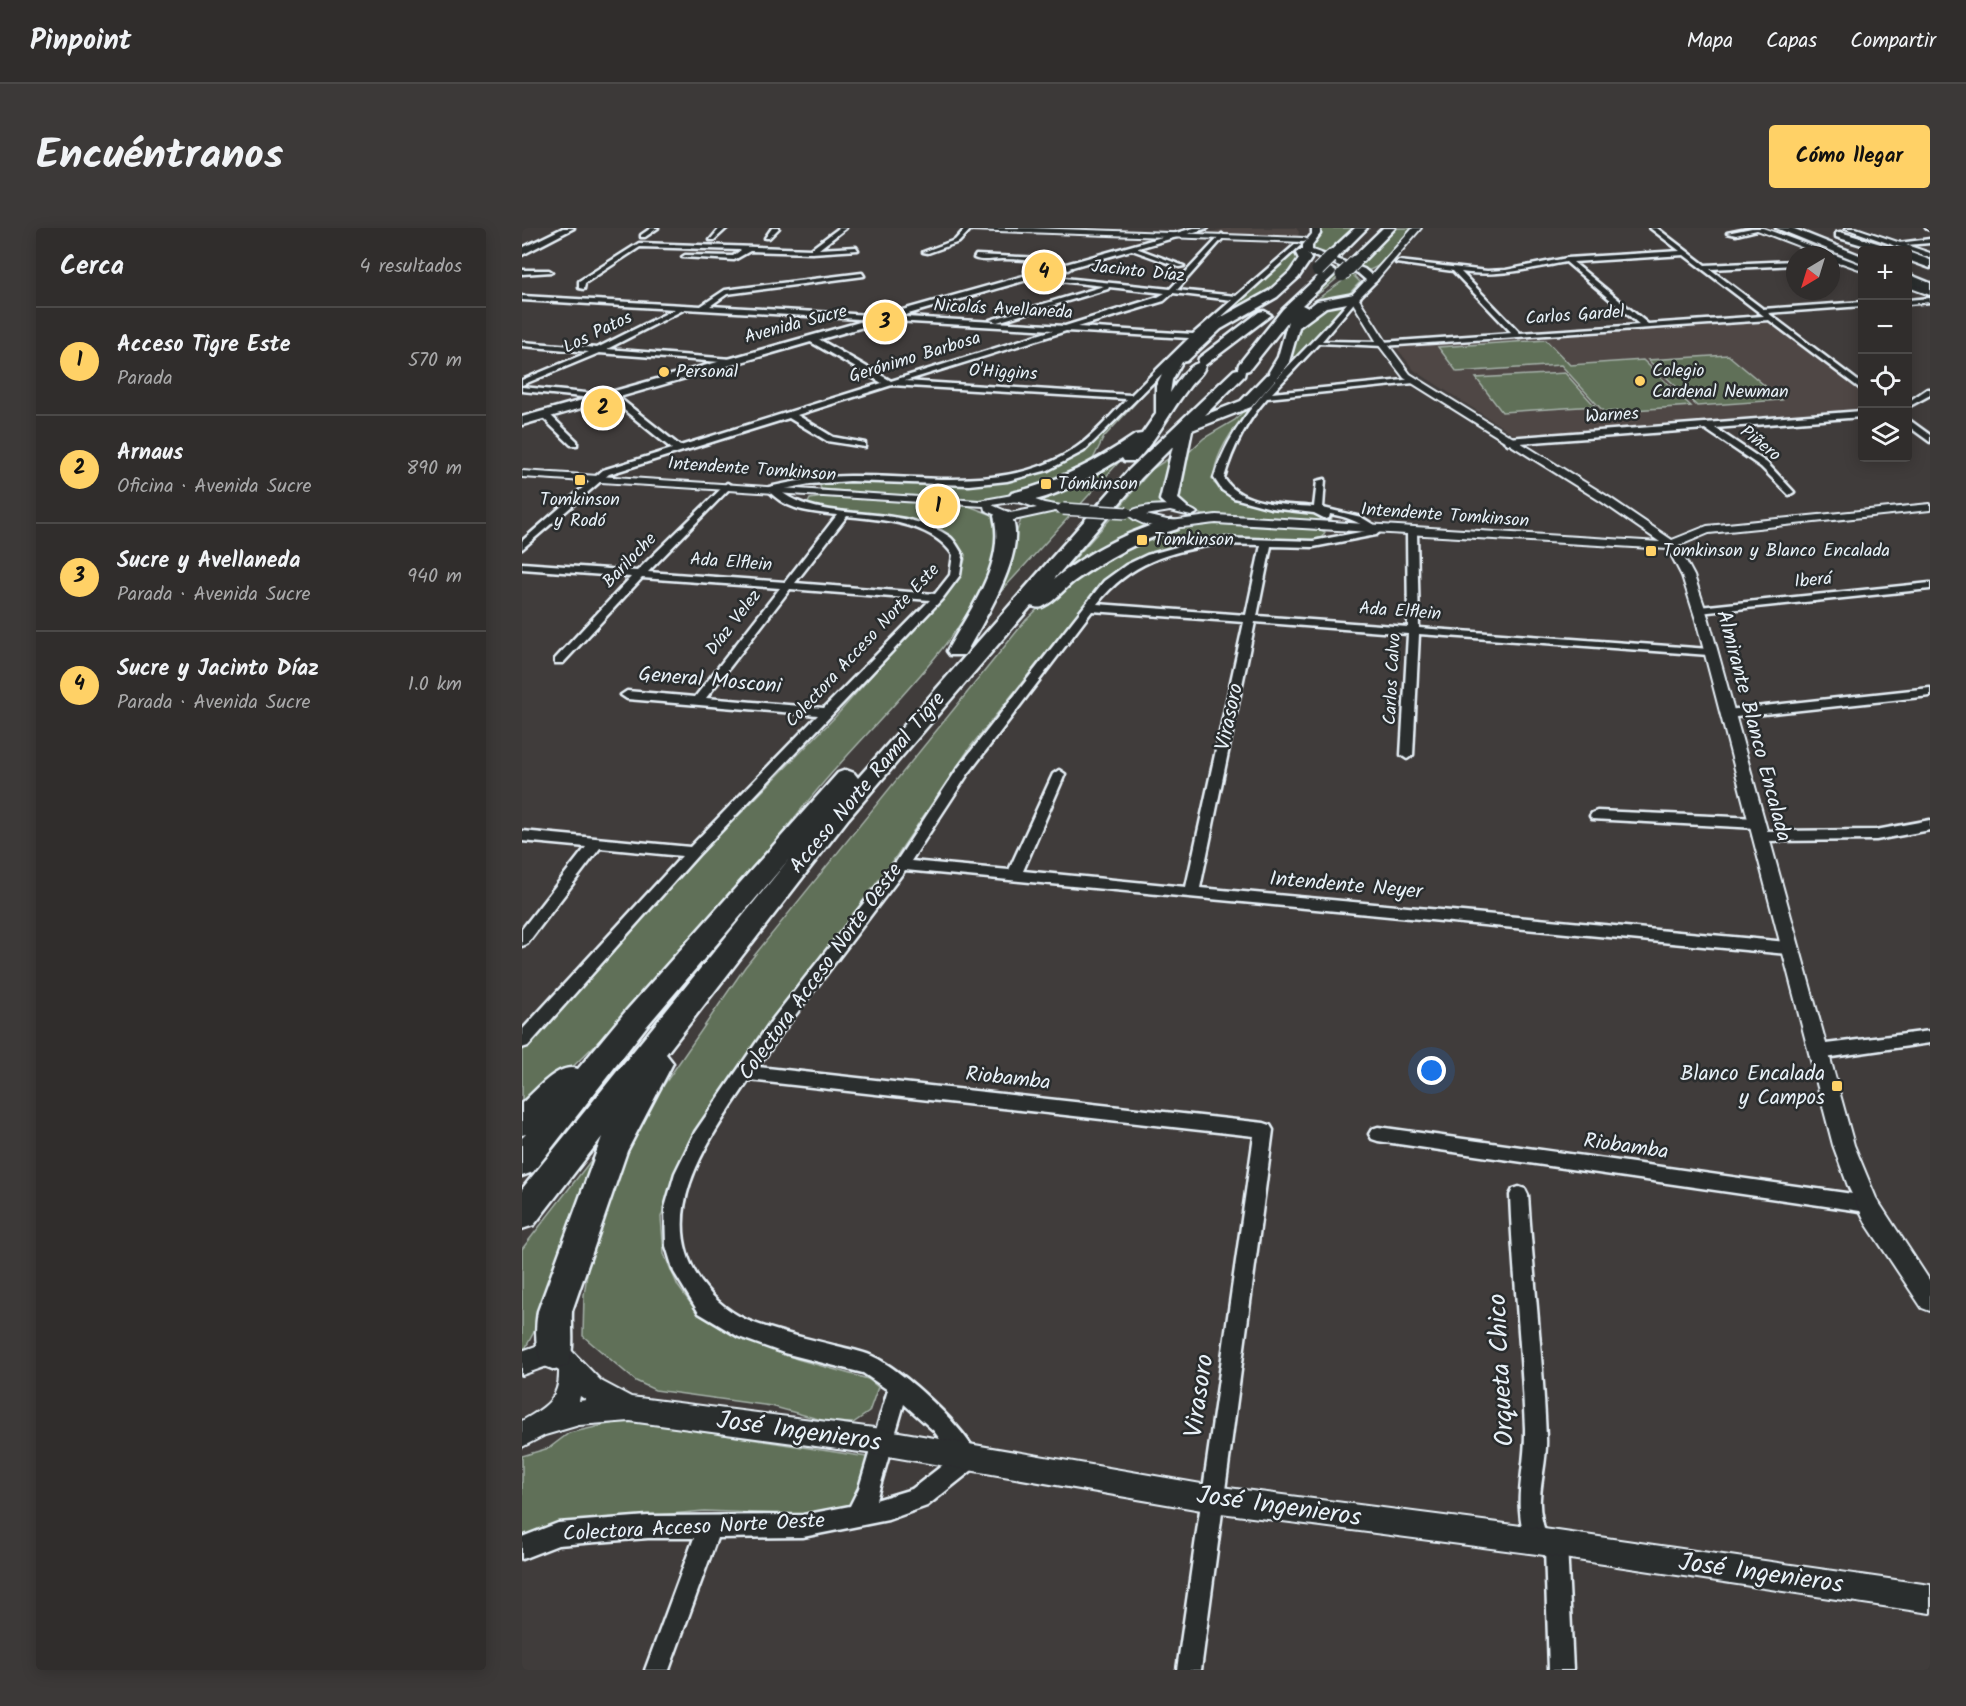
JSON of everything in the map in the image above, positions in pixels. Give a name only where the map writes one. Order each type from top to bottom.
[{"type":"highway","name":"Acceso Norte Ramal Tigre","points":[[522,1162],[636,1019],[957,651],[1116,471],[1143,445],[1188,377],[1302,286],[1335,265],[1361,228]]},
{"type":"highway","name":"Acceso Norte Ramal Tigre","points":[[522,1214],[840,813],[1135,474],[1185,428],[1242,370],[1288,312],[1374,228]]},
{"type":"highway","points":[[957,679],[1043,598],[1081,569],[1146,532],[1181,517],[1168,500],[1185,428],[1246,404],[1274,375],[1287,355],[1292,330],[1299,312],[1335,265],[1389,228]]},
{"type":"highway","points":[[1782,228],[1858,258]]},
{"type":"highway","points":[[1789,228],[1858,252]]},
{"type":"highway","points":[[1808,228],[1860,246]]},
{"type":"highway","points":[[1814,228],[1888,246]]},
{"type":"highway","points":[[957,651],[1003,560],[1009,529],[1006,506],[1099,464],[1131,445],[1160,420],[1162,382],[1167,371],[1216,326],[1273,294],[1294,275],[1302,250],[1335,265]]},
{"type":"highway","points":[[1912,257],[1930,264]]},
{"type":"highway","points":[[1912,264],[1930,271]]},
{"type":"highway","points":[[1912,272],[1930,279]]},
{"type":"highway","points":[[1912,280],[1930,287]]},
{"type":"highway","points":[[1292,330],[1306,315],[1322,304],[1357,304]]},
{"type":"highway","points":[[563,1360],[553,1330],[555,1311],[612,1148],[648,1078],[707,980]]},
{"type":"highway","points":[[522,1122],[636,1019]]},
{"type":"main road","points":[[523,251],[570,228]]},
{"type":"main road","name":"Avenida Sucre","points":[[1184,235],[1204,228]]},
{"type":"main road","name":"Avenida Sucre","points":[[522,421],[1215,228]]},
{"type":"main road","points":[[1302,250],[1311,233],[1310,228]]},
{"type":"main road","points":[[1316,228],[1316,234],[1307,245],[1307,250],[1363,282],[1353,294],[1357,304]]},
{"type":"main road","points":[[1335,265],[1369,277]]},
{"type":"main road","points":[[1335,265],[1369,277]]},
{"type":"main road","points":[[1357,304],[1369,277],[1380,270]]},
{"type":"street","points":[[643,236],[655,228]]},
{"type":"street","points":[[712,239],[724,228]]},
{"type":"street","points":[[767,237],[776,228]]},
{"type":"street","points":[[812,251],[843,228]]},
{"type":"street","points":[[926,252],[962,238],[970,228],[1222,236],[1302,250]]},
{"type":"street","points":[[1380,270],[1417,228]]},
{"type":"street","points":[[1653,228],[1858,384]]},
{"type":"street","points":[[1733,234],[1757,228],[1806,246]]},
{"type":"street","points":[[1849,228],[1890,246]]},
{"type":"street","points":[[1720,229],[1745,240]]},
{"type":"street","name":"Gerónimo Barbosa","points":[[522,546],[606,472],[1161,298],[1172,291],[1222,236]]},
{"type":"street","points":[[1898,246],[1930,241]]},
{"type":"street","points":[[582,288],[581,282],[636,245],[812,251],[856,249]]},
{"type":"street","points":[[674,256],[734,258],[748,249]]},
{"type":"street","points":[[1134,249],[1181,266]]},
{"type":"street","points":[[770,259],[779,250]]},
{"type":"street","points":[[772,489],[822,478],[957,483],[996,480],[1029,473],[1068,458],[1081,449],[1131,397],[1237,298],[1302,250]]},
{"type":"street","points":[[1912,252],[1930,256]]},
{"type":"street","points":[[1399,263],[1456,271],[1506,273],[1525,267],[1567,260],[1686,253]]},
{"type":"street","points":[[995,258],[1048,260],[1068,268]]},
{"type":"street","points":[[1840,259],[1858,266]]},
{"type":"street","points":[[1567,260],[1646,326]]},
{"type":"street","points":[[1704,267],[1786,263]]},
{"type":"street","points":[[1456,271],[1518,335]]},
{"type":"street","points":[[522,272],[549,272]]},
{"type":"street","points":[[703,308],[722,293],[862,275]]},
{"type":"street","name":"Jacinto Díaz","points":[[1035,277],[1237,298]]},
{"type":"street","points":[[730,289],[769,283],[776,286]]},
{"type":"street","points":[[983,323],[1115,285]]},
{"type":"street","points":[[1912,285],[1930,292]]},
{"type":"street","name":"Nicolás Avellaneda","points":[[522,298],[1195,336]]},
{"type":"street","points":[[1912,302],[1930,300]]},
{"type":"street","points":[[1357,304],[1345,310],[1266,396],[1235,434],[1220,470],[1220,482],[1237,495],[1267,505],[1335,512],[1370,524],[1377,530]]},
{"type":"street","name":"Almirante Blanco Encalada","points":[[1357,304],[1401,371],[1508,441],[1606,500],[1671,544],[1679,554],[1699,610],[1788,948],[1846,1155],[1867,1204],[1893,1249],[1930,1300]]},
{"type":"street","points":[[1760,311],[1858,304]]},
{"type":"street","name":"Los Patos","points":[[522,383],[576,361],[685,307]]},
{"type":"street","name":"Carlos Gardel","points":[[1383,344],[1770,318]]},
{"type":"street","name":"O'Higgins","points":[[812,339],[883,381],[891,383],[1131,397]]},
{"type":"street","points":[[1323,343],[1383,344]]},
{"type":"street","points":[[522,344],[731,361]]},
{"type":"street","points":[[1266,396],[1414,381]]},
{"type":"street","points":[[522,389],[605,397],[621,403],[678,448]]},
{"type":"street","points":[[1912,403],[1930,392]]},
{"type":"street","points":[[544,414],[574,443]]},
{"type":"street","points":[[789,414],[830,439],[862,445]]},
{"type":"street","name":"Warnes","points":[[1508,441],[1858,414]]},
{"type":"street","points":[[1912,425],[1930,439]]},
{"type":"street","name":"Piñero","points":[[1707,426],[1764,465],[1789,492]]},
{"type":"street","name":"Intendente Tomkinson","points":[[522,474],[1647,546],[1671,544],[1707,530]]},
{"type":"street","points":[[803,508],[810,492],[822,478]]},
{"type":"street","points":[[1318,511],[1322,482]]},
{"type":"street","name":"Bariloche","points":[[559,661],[640,574],[727,486]]},
{"type":"street","name":"Colectora Acceso Norte Este","points":[[525,1036],[693,852],[938,597],[955,574],[958,562],[955,550],[948,540],[928,528],[907,522],[803,508],[782,498],[772,489]]},
{"type":"street","name":"Intendente Tomkinson","points":[[1006,506],[1016,516],[1060,508]]},
{"type":"street","points":[[1655,533],[1707,530],[1930,507]]},
{"type":"street","points":[[1318,511],[1329,518],[1336,527],[1328,542]]},
{"type":"street","name":"Díaz Velez","points":[[698,701],[844,513]]},
{"type":"street","name":"Intendente Tomkinson","points":[[1130,513],[1156,523],[1181,517]]},
{"type":"street","name":"Colectora Acceso Norte Oeste","points":[[522,1548],[558,1534],[648,1527],[803,1526],[856,1516],[888,1509],[919,1498],[968,1459],[941,1424],[899,1386],[868,1364],[784,1343],[746,1330],[706,1306],[683,1272],[675,1246],[674,1208],[684,1173],[701,1137],[778,1025],[900,865],[963,771],[1108,583],[1130,567],[1151,557],[1177,549],[1220,541],[1328,542],[1371,534],[1377,530]]},
{"type":"street","name":"Carlos Calvo","points":[[1407,755],[1414,631],[1412,532]]},
{"type":"street","name":"Virasoro","points":[[1192,893],[1267,541]]},
{"type":"street","name":"Ada Elflein","points":[[522,566],[938,597]]},
{"type":"street","name":"Iberá","points":[[1699,610],[1930,586]]},
{"type":"street","name":"Ada Elflein","points":[[1088,607],[1709,652]]},
{"type":"street","points":[[1727,714],[1930,692]]},
{"type":"street","name":"General Mosconi","points":[[627,696],[827,712]]},
{"type":"street","points":[[1013,876],[1059,774]]},
{"type":"street","points":[[1597,816],[1876,836],[1930,825]]},
{"type":"street","points":[[522,836],[693,852]]},
{"type":"street","points":[[522,940],[596,843]]},
{"type":"street","name":"Intendente Neyer","points":[[900,865],[1788,948]]},
{"type":"street","points":[[1818,1052],[1930,1037]]},
{"type":"street","name":"Riobamba","points":[[747,1073],[1264,1130]]},
{"type":"street","name":"Virasoro","points":[[1189,1670],[1264,1130]]},
{"type":"street","name":"Riobamba","points":[[1378,1134],[1867,1204]]},
{"type":"street","name":"Orqueta Chico","points":[[1519,1195],[1523,1274],[1533,1368],[1535,1433],[1529,1498],[1530,1518],[1547,1542],[1561,1670]]},
{"type":"street","points":[[522,1363],[539,1355],[563,1360],[570,1392],[560,1409],[531,1429]]},
{"type":"street","name":"José Ingenieros","points":[[563,1360],[591,1389],[630,1409]]},
{"type":"street","points":[[856,1516],[867,1500],[874,1479],[882,1442],[899,1386]]},
{"type":"street","name":"José Ingenieros","points":[[531,1429],[579,1413],[630,1409],[882,1442],[968,1459],[1213,1499],[1547,1542],[1930,1599]]},
{"type":"street","points":[[657,1670],[709,1528]]},
{"type":"shaded area","points":[[1228,228],[1296,228],[1299,232],[1294,238],[1208,233]]},
{"type":"shaded area","name":"Colegio Cardenal Newman","points":[[1768,322],[1858,390],[1858,412],[1516,436],[1414,370],[1396,347]]},
{"type":"green space","points":[[1318,228],[1358,228],[1325,259],[1313,254],[1308,245]]},
{"type":"green space","points":[[1392,228],[1412,228],[1380,265],[1370,270],[1355,269]]},
{"type":"green space","points":[[1298,254],[1300,260],[1269,294],[1167,369],[1104,437],[1090,465],[1059,481],[1003,498],[978,502],[821,489],[820,486],[828,480],[988,482],[1071,457],[1171,361],[1291,255]]},
{"type":"green space","points":[[1338,268],[1352,274],[1360,282],[1347,296],[1303,309],[1348,277],[1344,272],[1303,304]]},
{"type":"green space","points":[[1348,302],[1327,327],[1276,378],[1239,422],[1225,443],[1216,464],[1214,483],[1239,499],[1254,504],[1284,510],[1330,514],[1331,523],[1214,518],[1176,502],[1187,454],[1204,438],[1235,420],[1257,397],[1297,328],[1320,306]]},
{"type":"green space","points":[[1546,340],[1570,365],[1643,360],[1691,406],[1604,412],[1561,365],[1457,372],[1438,347]]},
{"type":"green space","points":[[1728,355],[1782,400],[1697,406],[1648,360]]},
{"type":"green space","points":[[1565,373],[1595,406],[1502,412],[1476,378]]},
{"type":"green space","points":[[1130,450],[995,598],[1021,519],[1048,512],[1063,513],[1069,506],[1052,505],[1041,500]]},
{"type":"green space","points":[[1171,457],[1165,505],[1136,510],[1119,508],[1152,469]]},
{"type":"green space","points":[[830,496],[966,505],[995,516],[999,542],[998,557],[965,617],[923,672],[819,788],[744,880],[665,971],[581,1059],[522,1113],[522,1047],[700,855],[836,716],[960,575],[965,559],[953,542],[939,531],[927,524],[807,505],[810,499]]},
{"type":"green space","points":[[1112,517],[1137,517],[1154,524],[1140,529],[1044,593]]},
{"type":"green space","points":[[1213,523],[1319,529],[1325,532],[1322,537],[1313,540],[1236,539],[1186,544],[1161,550],[1138,560],[1115,573],[1103,584],[971,746],[893,861],[733,1074],[692,1137],[674,1177],[661,1217],[664,1254],[678,1286],[697,1312],[725,1330],[797,1359],[868,1379],[878,1387],[869,1412],[853,1423],[829,1422],[771,1406],[655,1390],[636,1381],[583,1336],[584,1295],[595,1220],[619,1158],[659,1092],[745,967],[1026,620],[1073,579],[1128,546],[1173,529]]},
{"type":"green space","points":[[634,1105],[548,1305],[526,1347],[522,1350],[522,1249]]},
{"type":"green space","points":[[627,1420],[867,1457],[870,1473],[861,1498],[843,1510],[808,1515],[704,1511],[558,1524],[522,1543],[522,1456],[549,1448],[569,1433]]},
{"type":"place","name":"Sucre y Jacinto Díaz","points":[[1044,272]]},
{"type":"place","name":"Sucre y Avellaneda","points":[[885,322]]},
{"type":"place","name":"Personal","points":[[664,372]]},
{"type":"place","name":"Colegio Cardenal Newman","points":[[1640,381]]},
{"type":"place","name":"Arnaus","points":[[603,408]]},
{"type":"place","name":"Tomkinson y Rodó","points":[[580,480]]},
{"type":"place","name":"Tómkinson","points":[[1046,484]]},
{"type":"place","name":"Acceso Tigre Este","points":[[938,506]]},
{"type":"place","name":"Tomkinson","points":[[1142,540]]},
{"type":"place","name":"Tomkinson y Blanco Encalada","points":[[1651,551]]},
{"type":"place","name":"Blanco Encalada y Campos","points":[[1837,1086]]}]
